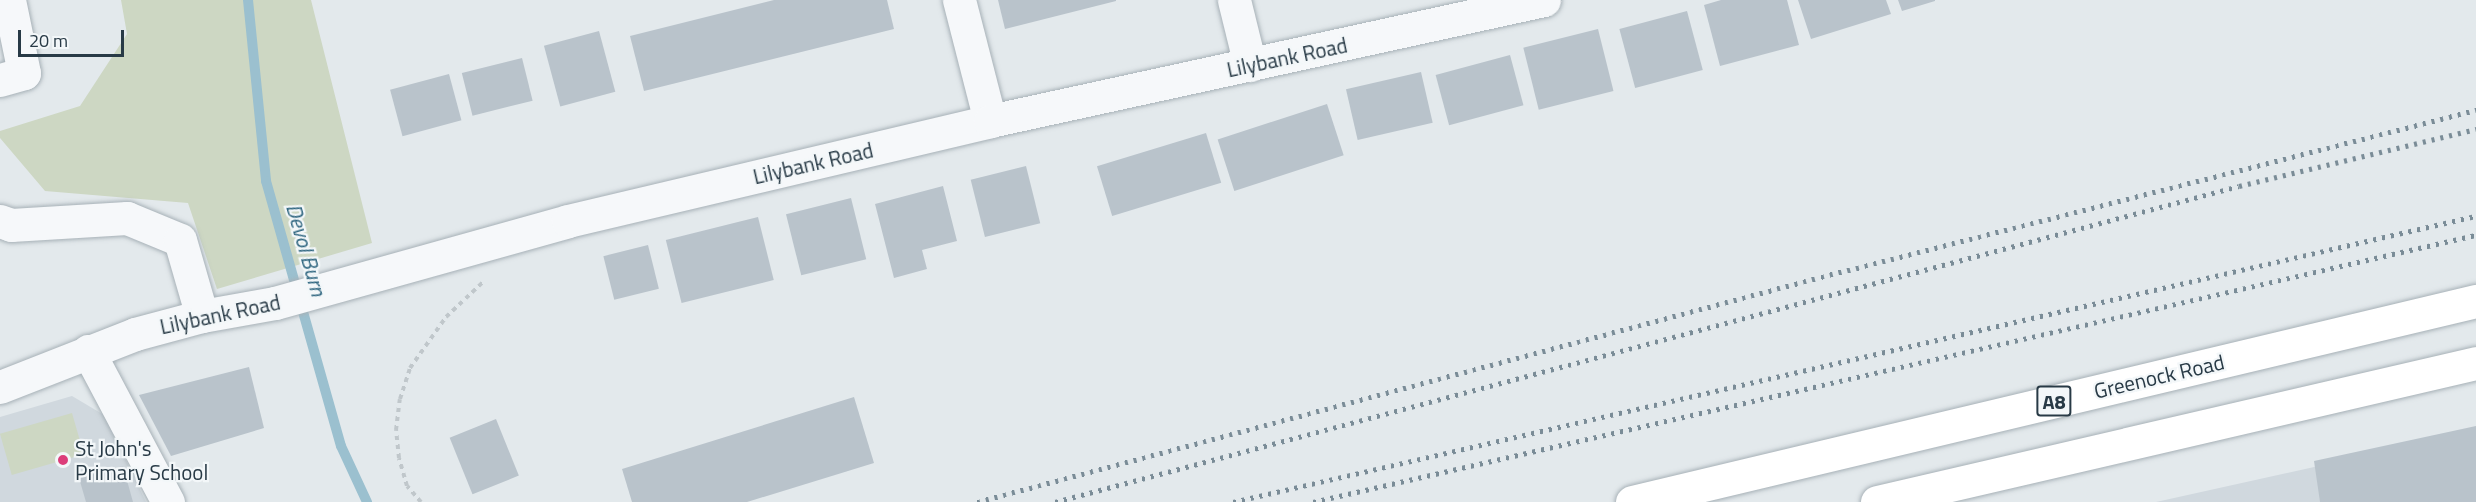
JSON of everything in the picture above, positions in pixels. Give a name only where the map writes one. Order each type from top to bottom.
[{"type":"highway","name":"Greenock Road","points":[[1632,502],[2476,301]]},
{"type":"highway","points":[[1877,502],[2476,363]]},
{"type":"street","points":[[0,80],[24,73],[9,0]]},
{"type":"street","points":[[959,0],[990,121]]},
{"type":"street","points":[[1234,0],[1250,65]]},
{"type":"street","name":"Lilybank Road","points":[[0,387],[88,351],[202,316],[275,303],[568,222],[990,121],[1544,0]]},
{"type":"street","points":[[0,221],[11,225],[127,218],[180,240],[202,316]]},
{"type":"street","points":[[88,351],[168,502]]},
{"type":"path","points":[[421,502],[407,486],[399,458],[396,430],[400,399],[410,368],[446,317],[488,277]]},
{"type":"shaded area","name":"St John's Primary School","points":[[72,396],[104,415],[146,502],[0,502],[0,417]]},
{"type":"shaded area","points":[[2476,431],[2476,502],[2156,502]]},
{"type":"green space","points":[[121,0],[311,0],[372,243],[217,289],[188,203],[45,191],[0,138],[0,131],[80,106],[127,34]]},
{"type":"green space","points":[[72,413],[84,454],[12,475],[0,434]]},
{"type":"building","points":[[774,0],[887,0],[894,29],[644,91],[630,36]]},
{"type":"building","points":[[998,0],[1116,0],[1116,1],[1005,29]]},
{"type":"building","points":[[1721,0],[1787,0],[1799,45],[1720,66],[1704,5]]},
{"type":"building","points":[[1798,0],[1886,0],[1891,14],[1811,39]]},
{"type":"building","points":[[1898,0],[1935,0],[1935,1],[1902,11]]},
{"type":"building","points":[[1687,11],[1703,70],[1635,88],[1619,29]]},
{"type":"building","points":[[1598,29],[1613,91],[1539,110],[1523,48]]},
{"type":"building","points":[[599,31],[615,92],[560,107],[544,46]]},
{"type":"building","points":[[1510,55],[1523,105],[1449,125],[1436,75]]},
{"type":"building","points":[[522,58],[533,101],[472,116],[462,73]]},
{"type":"building","points":[[1421,72],[1433,123],[1358,140],[1346,89]]},
{"type":"building","points":[[449,74],[461,120],[403,136],[390,90]]},
{"type":"building","points":[[1327,104],[1344,155],[1234,191],[1218,140]]},
{"type":"building","points":[[1206,133],[1221,183],[1112,216],[1097,166]]},
{"type":"building","points":[[1026,166],[1040,223],[985,237],[971,180]]},
{"type":"building","points":[[943,186],[957,241],[922,250],[927,269],[894,278],[875,204]]},
{"type":"building","points":[[851,198],[866,259],[801,275],[786,214]]},
{"type":"building","points":[[758,217],[774,280],[682,303],[666,240]]},
{"type":"building","points":[[648,245],[659,289],[614,300],[603,256]]},
{"type":"building","points":[[249,367],[264,428],[171,456],[139,395]]},
{"type":"building","points":[[854,397],[874,463],[747,502],[632,502],[622,469]]},
{"type":"building","points":[[496,419],[519,476],[472,494],[450,438]]},
{"type":"building","points":[[2476,426],[2476,502],[2320,502],[2314,461]]},
{"type":"building","points":[[123,466],[133,502],[86,502],[79,478]]},
{"type":"waterway","name":"Devol Burn","points":[[248,0],[266,181],[341,446],[367,502]]},
{"type":"railway","points":[[977,502],[1821,277],[2476,110]]},
{"type":"railway","points":[[1055,502],[2239,186],[2476,129]]},
{"type":"railway","points":[[1233,502],[2476,216]]},
{"type":"railway","points":[[1313,502],[2476,235]]},
{"type":"place","name":"St John's Primary School","points":[[63,460]]}]
